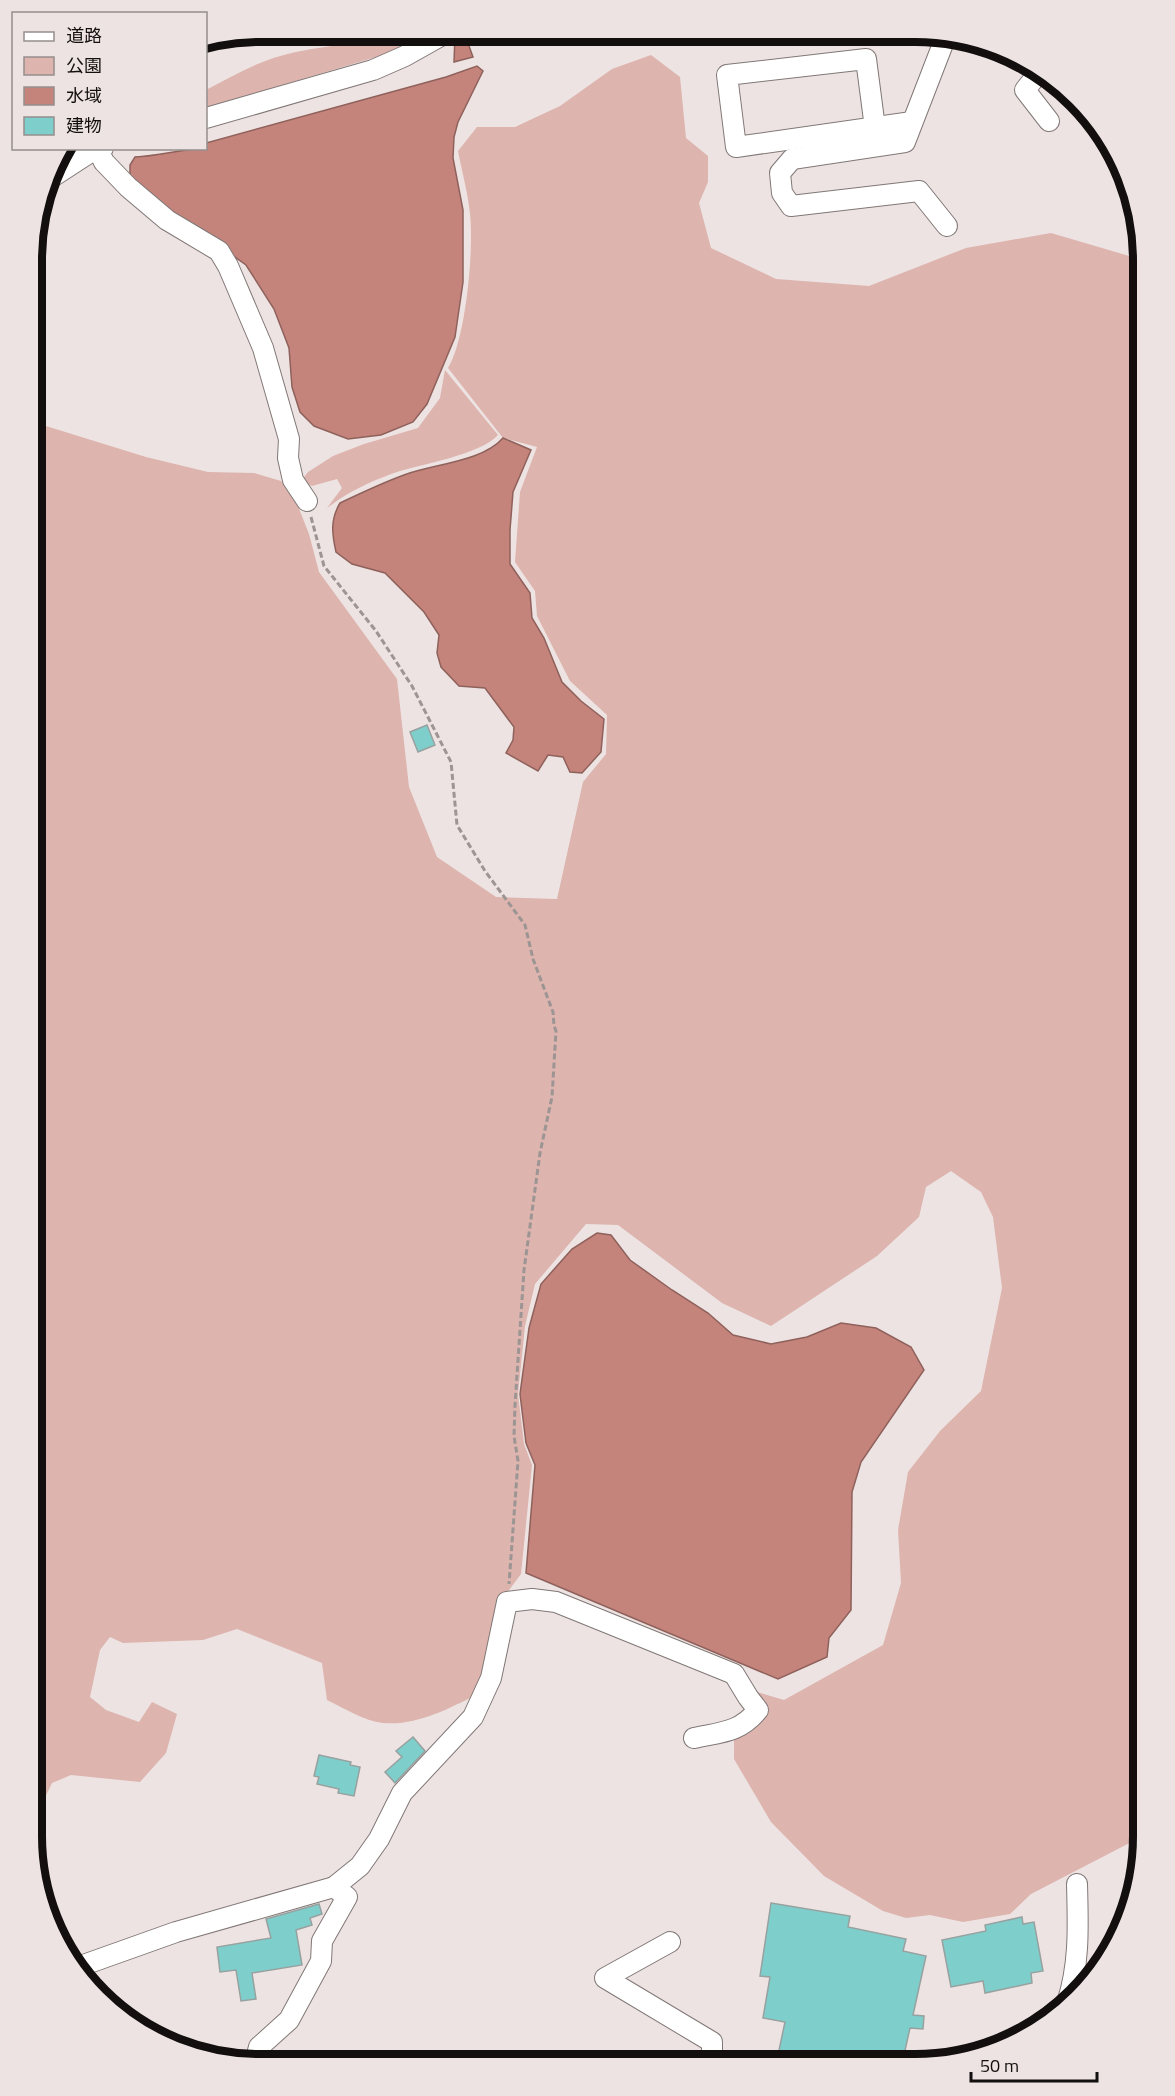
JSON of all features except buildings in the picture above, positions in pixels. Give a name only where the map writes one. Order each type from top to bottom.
[{"type":"street","points":[[207,118],[373,70],[430,42]]},
{"type":"street","points":[[943,44],[905,142],[792,159],[780,173],[782,194],[791,206],[919,190],[947,226]]},
{"type":"street","points":[[875,128],[866,58],[727,75],[736,147],[875,128],[912,122]]},
{"type":"street","points":[[1035,78],[1024,90],[1049,121]]},
{"type":"street","points":[[62,171],[96,150]]},
{"type":"street","points":[[99,150],[104,162],[128,187],[167,220],[219,251],[228,266],[263,348],[290,439],[288,458],[293,480],[307,501]]},
{"type":"street","points":[[84,1965],[176,1932],[334,1887],[360,1866],[379,1839],[402,1793],[473,1717],[491,1678],[507,1602],[532,1599],[556,1602],[734,1674],[758,1710],[748,1722],[732,1730],[694,1738]]},
{"type":"street","points":[[1072,1986],[1078,1941],[1077,1884]]},
{"type":"street","points":[[258,2054],[260,2048],[289,2020],[321,1961],[322,1941],[347,1897],[334,1887]]},
{"type":"street","points":[[670,1942],[605,1978],[712,2042],[712,2054]]},
{"type":"path","points":[[307,501],[324,566],[376,631],[412,686],[451,762],[457,825],[485,871],[525,925],[533,959],[553,1012],[556,1032],[552,1097],[540,1153],[524,1270],[515,1404],[514,1436],[518,1461],[507,1602]]},
{"type":"green space","points":[[361,42],[408,42],[386,54],[207,108],[207,90],[272,59],[325,47]]},
{"type":"green space","points":[[651,55],[680,77],[686,138],[708,156],[708,182],[699,203],[711,248],[776,279],[869,286],[966,248],[1051,233],[1133,257],[1133,1841],[1031,1894],[1010,1914],[963,1922],[930,1915],[906,1918],[883,1911],[824,1876],[771,1822],[734,1759],[734,1739],[769,1711],[757,1692],[784,1700],[883,1645],[901,1583],[898,1530],[908,1472],[940,1431],[981,1391],[1002,1288],[993,1217],[981,1192],[951,1171],[926,1187],[919,1217],[877,1256],[771,1326],[722,1303],[618,1225],[586,1224],[535,1284],[525,1326],[518,1394],[524,1444],[532,1465],[521,1574],[498,1605],[488,1659],[476,1695],[420,1719],[395,1723],[376,1722],[327,1700],[322,1663],[237,1629],[203,1640],[123,1643],[110,1637],[100,1650],[90,1697],[106,1710],[139,1722],[152,1702],[177,1714],[166,1753],[140,1782],[71,1775],[52,1783],[42,1804],[42,425],[146,457],[208,472],[254,473],[281,481],[294,496],[309,534],[319,572],[397,679],[409,787],[437,857],[496,897],[557,899],[583,782],[606,754],[607,715],[570,681],[537,616],[535,591],[515,562],[520,492],[537,447],[503,438],[448,368],[460,337],[471,249],[469,206],[458,151],[477,127],[515,127],[560,106],[612,69]]},
{"type":"green space","points":[[445,370],[498,435],[489,442],[449,458],[375,480],[327,508],[342,488],[337,479],[312,486],[301,481],[308,472],[333,456],[418,428],[440,398]]},
{"type":"water","points":[[455,42],[466,42],[473,57],[454,62]]},
{"type":"water","points":[[477,66],[483,71],[458,122],[454,137],[453,158],[463,210],[463,282],[455,337],[427,404],[413,422],[381,435],[348,439],[314,426],[300,412],[292,387],[289,348],[274,309],[246,265],[178,216],[130,177],[130,165],[135,157],[188,150],[207,150],[207,143],[446,77]]},
{"type":"water","points":[[503,438],[531,450],[513,492],[510,564],[530,593],[532,618],[544,638],[562,682],[604,719],[601,752],[582,773],[570,772],[563,757],[548,755],[538,771],[506,753],[513,740],[514,727],[485,688],[459,686],[441,667],[437,653],[439,635],[424,612],[385,573],[352,564],[336,552],[333,527],[340,503],[404,475],[483,452]]},
{"type":"water","points":[[597,1233],[611,1235],[630,1260],[708,1313],[733,1335],[771,1344],[807,1337],[841,1323],[876,1328],[911,1347],[924,1370],[861,1462],[852,1492],[851,1610],[829,1638],[827,1657],[778,1679],[526,1573],[535,1465],[526,1443],[520,1394],[529,1328],[541,1284],[572,1249]]},
{"type":"waterway","points":[[303,42],[307,42]]}]
